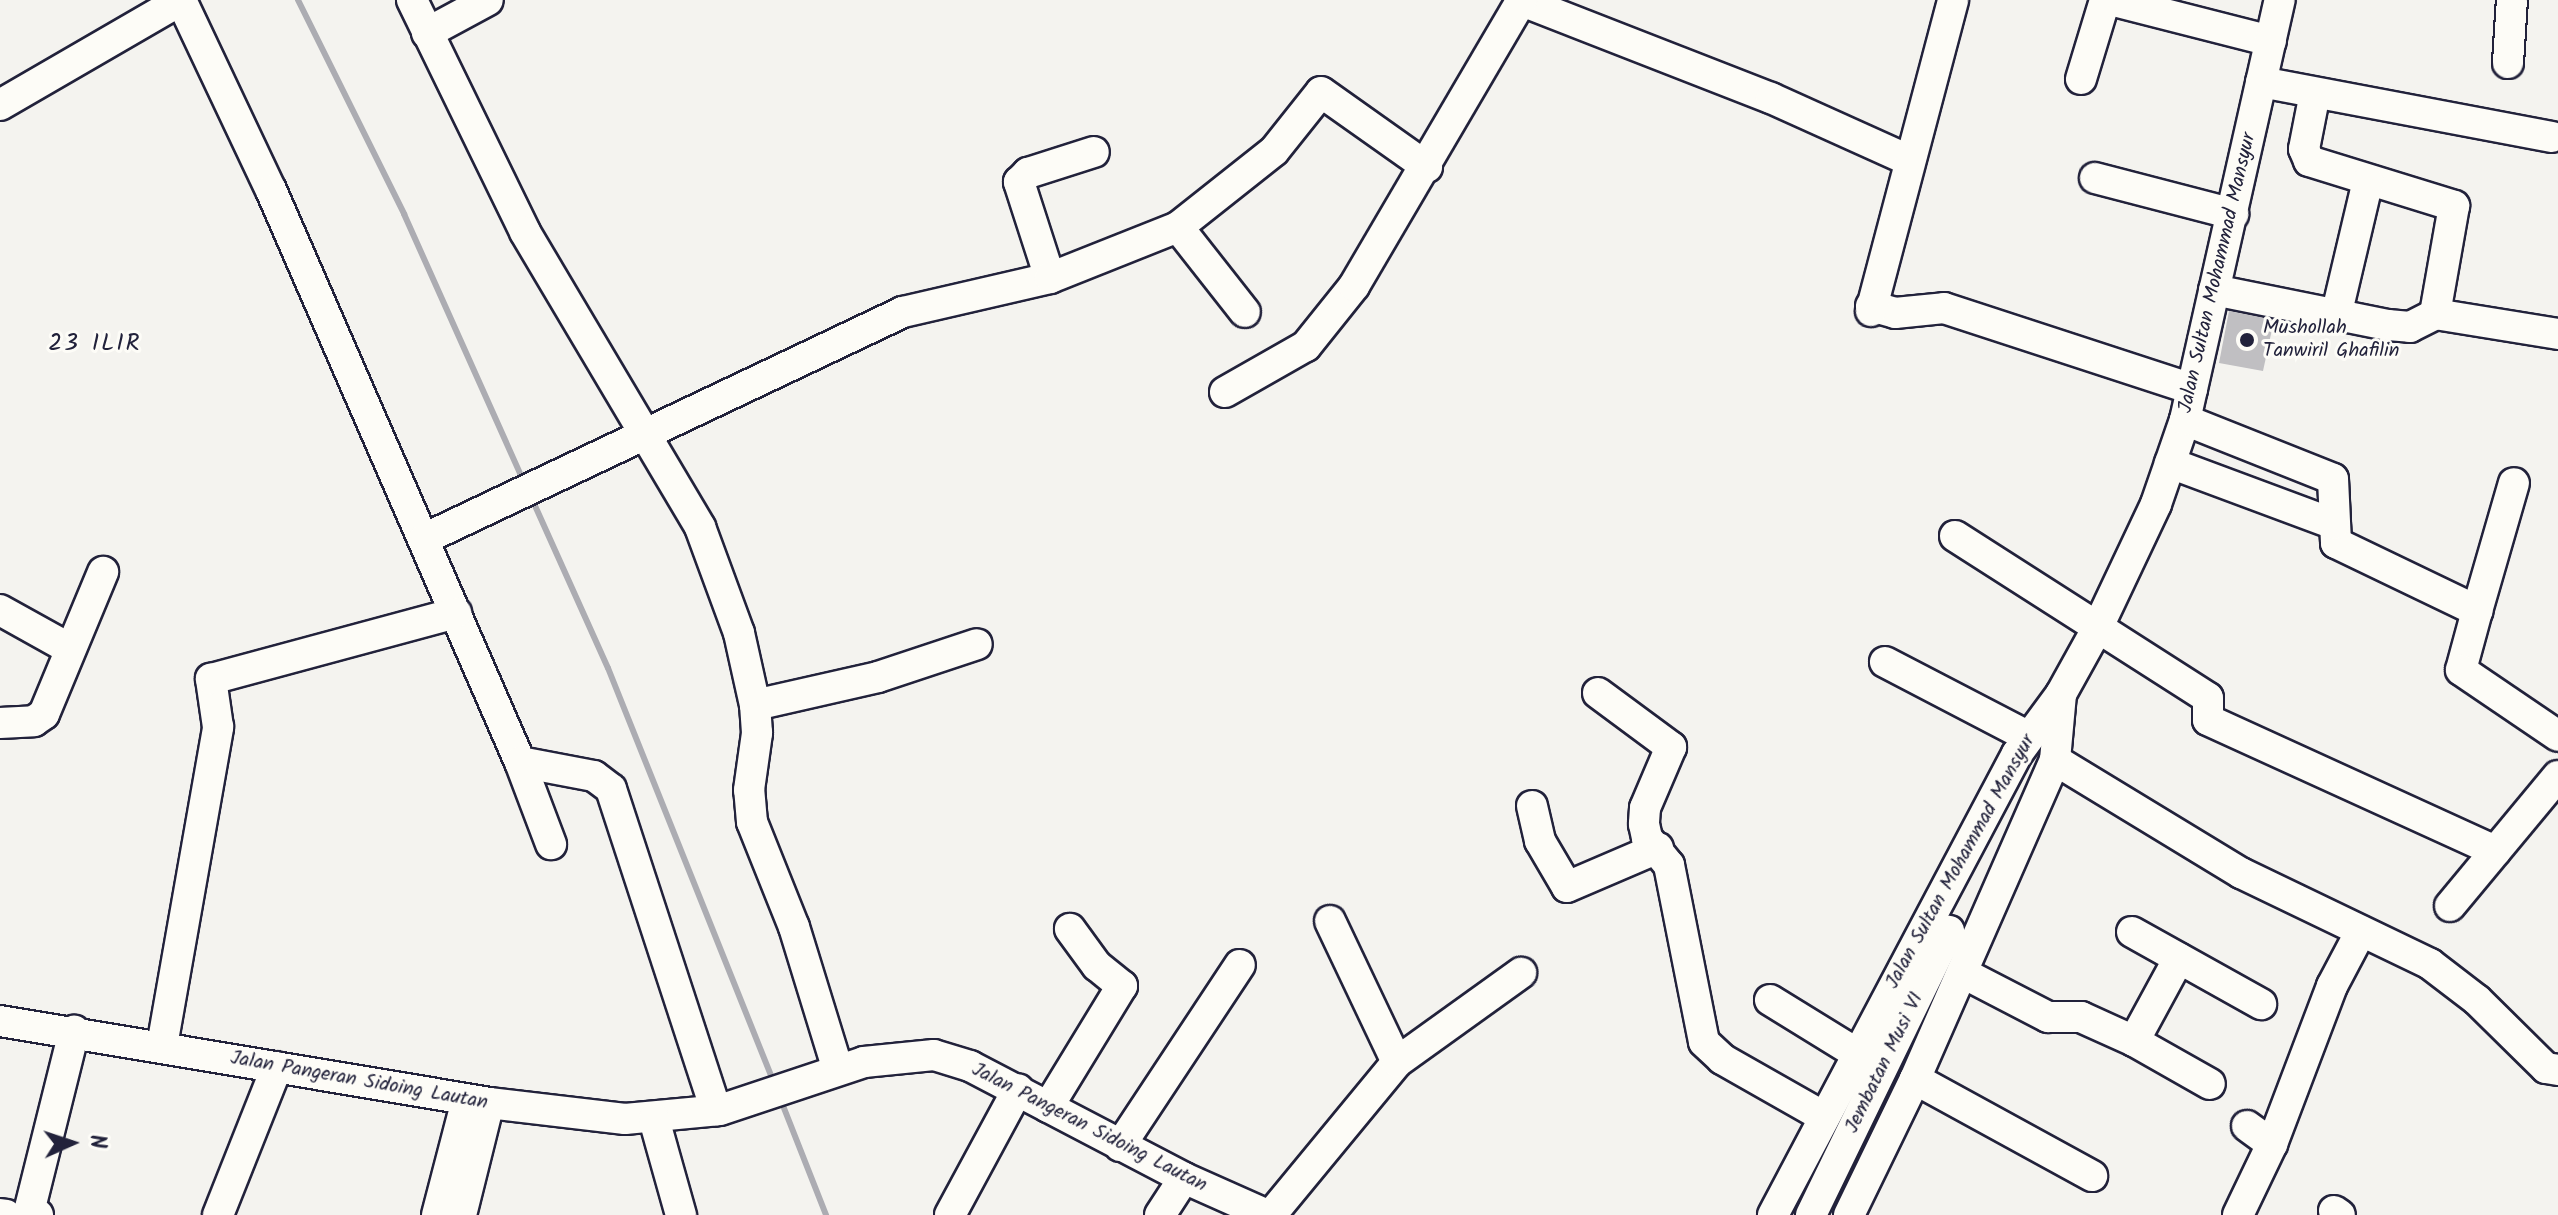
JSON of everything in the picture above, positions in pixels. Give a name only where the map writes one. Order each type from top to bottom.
[{"type":"street","points":[[0,105],[181,0],[424,539],[520,762],[551,844]]},
{"type":"street","points":[[412,0],[512,208],[700,527],[736,623],[755,705],[757,733],[749,790],[752,822],[794,927],[826,1073]]},
{"type":"street","points":[[427,33],[488,0]]},
{"type":"street","points":[[1225,392],[1306,346],[1354,286],[1427,167],[1522,0],[1771,98],[1908,160]]},
{"type":"street","points":[[1953,0],[1871,308],[1895,313],[1944,308],[2192,389]]},
{"type":"street","points":[[2081,79],[2107,0],[2271,41]]},
{"type":"street","name":"Jalan Sultan Mohammad Mansyur","points":[[1773,1215],[1856,1053],[1914,956],[2027,736],[2061,694],[2097,629],[2170,463],[2185,420],[2280,0]]},
{"type":"street","points":[[2508,63],[2512,0]]},
{"type":"street","points":[[2261,82],[2552,137]]},
{"type":"street","points":[[424,539],[646,437],[802,356],[903,312],[1050,278],[1178,227],[1274,151],[1321,92],[1427,167]]},
{"type":"street","points":[[2315,93],[2306,157],[2368,181],[2454,206],[2435,314]]},
{"type":"street","points":[[1050,278],[1020,179],[1094,152]]},
{"type":"street","points":[[2095,178],[2233,214]]},
{"type":"street","points":[[2336,316],[2368,181]]},
{"type":"street","points":[[1178,227],[1245,312]]},
{"type":"street","points":[[2214,290],[2336,316],[2410,327],[2435,314],[2558,334]]},
{"type":"street","points":[[2185,420],[2333,479],[2337,486],[2334,524],[2339,546],[2477,611]]},
{"type":"street","points":[[2170,463],[2334,524]]},
{"type":"street","points":[[2514,483],[2461,670],[2558,736]]},
{"type":"street","points":[[1955,536],[2208,698],[2208,720],[2496,851]]},
{"type":"street","points":[[0,723],[41,718],[103,572]]},
{"type":"street","points":[[0,610],[70,649]]},
{"type":"street","points":[[162,1046],[218,727],[211,679],[456,613]]},
{"type":"street","points":[[755,705],[878,677],[977,644]]},
{"type":"street","points":[[1885,662],[2027,736]]},
{"type":"street","points":[[1598,693],[1671,747],[1645,808],[1645,832],[1669,865],[1697,1023],[1707,1048],[1824,1117]]},
{"type":"street","points":[[1849,1215],[1963,973],[2055,760],[2061,694]]},
{"type":"street","name":"Jembatan Musi VI","points":[[1811,1215],[2061,694]]},
{"type":"street","points":[[2055,760],[2241,873],[2453,980],[2546,1068],[2558,1070]]},
{"type":"street","points":[[520,762],[594,776],[611,789],[718,1110]]},
{"type":"street","points":[[2450,906],[2558,776]]},
{"type":"street","points":[[1532,806],[1540,841],[1567,887],[1658,848]]},
{"type":"street","points":[[1330,921],[1397,1062]]},
{"type":"street","points":[[1052,1109],[1122,986],[1097,966],[1070,929]]},
{"type":"street","points":[[2238,1215],[2272,1144],[2332,986],[2361,931]]},
{"type":"street","points":[[2132,932],[2261,1004]]},
{"type":"street","points":[[2134,1041],[2179,958]]},
{"type":"street","points":[[1120,1146],[1240,965]]},
{"type":"street","points":[[1269,1215],[1397,1062],[1521,973]]},
{"type":"street","points":[[1963,973],[2048,1017],[2081,1017],[2134,1041],[2210,1084]]},
{"type":"street","points":[[1770,1000],[1856,1053]]},
{"type":"street","name":"Jalan Pangeran Sidoing Lautan","points":[[0,1021],[74,1031],[478,1102],[654,1119],[718,1110],[826,1073],[898,1055],[934,1055],[1018,1089],[1120,1146],[1269,1215]]},
{"type":"street","points":[[19,1214],[74,1031]]},
{"type":"street","points":[[218,1215],[277,1067]]},
{"type":"street","points":[[1915,1079],[2092,1176]]},
{"type":"street","points":[[950,1215],[1018,1089]]},
{"type":"street","points":[[437,1215],[478,1102]]},
{"type":"street","points":[[461,1215],[478,1102]]},
{"type":"street","points":[[654,1119],[681,1215]]},
{"type":"street","points":[[2247,1126],[2272,1144]]},
{"type":"street","points":[[1160,1215],[1184,1178]]},
{"type":"building","name":"Mushollah Tanwiril Ghafilin","points":[[2229,311],[2274,320],[2263,371],[2219,363]]},
{"type":"waterway","points":[[298,0],[404,214],[524,482]]},
{"type":"waterway","points":[[532,499],[608,668],[774,1084]]},
{"type":"waterway","points":[[780,1098],[826,1215]]},
{"type":"place","name":"Mushollah Tanwiril Ghafilin","points":[[2247,340]]},
{"type":"district","name":"23 ILIR","points":[[95,344]]}]
